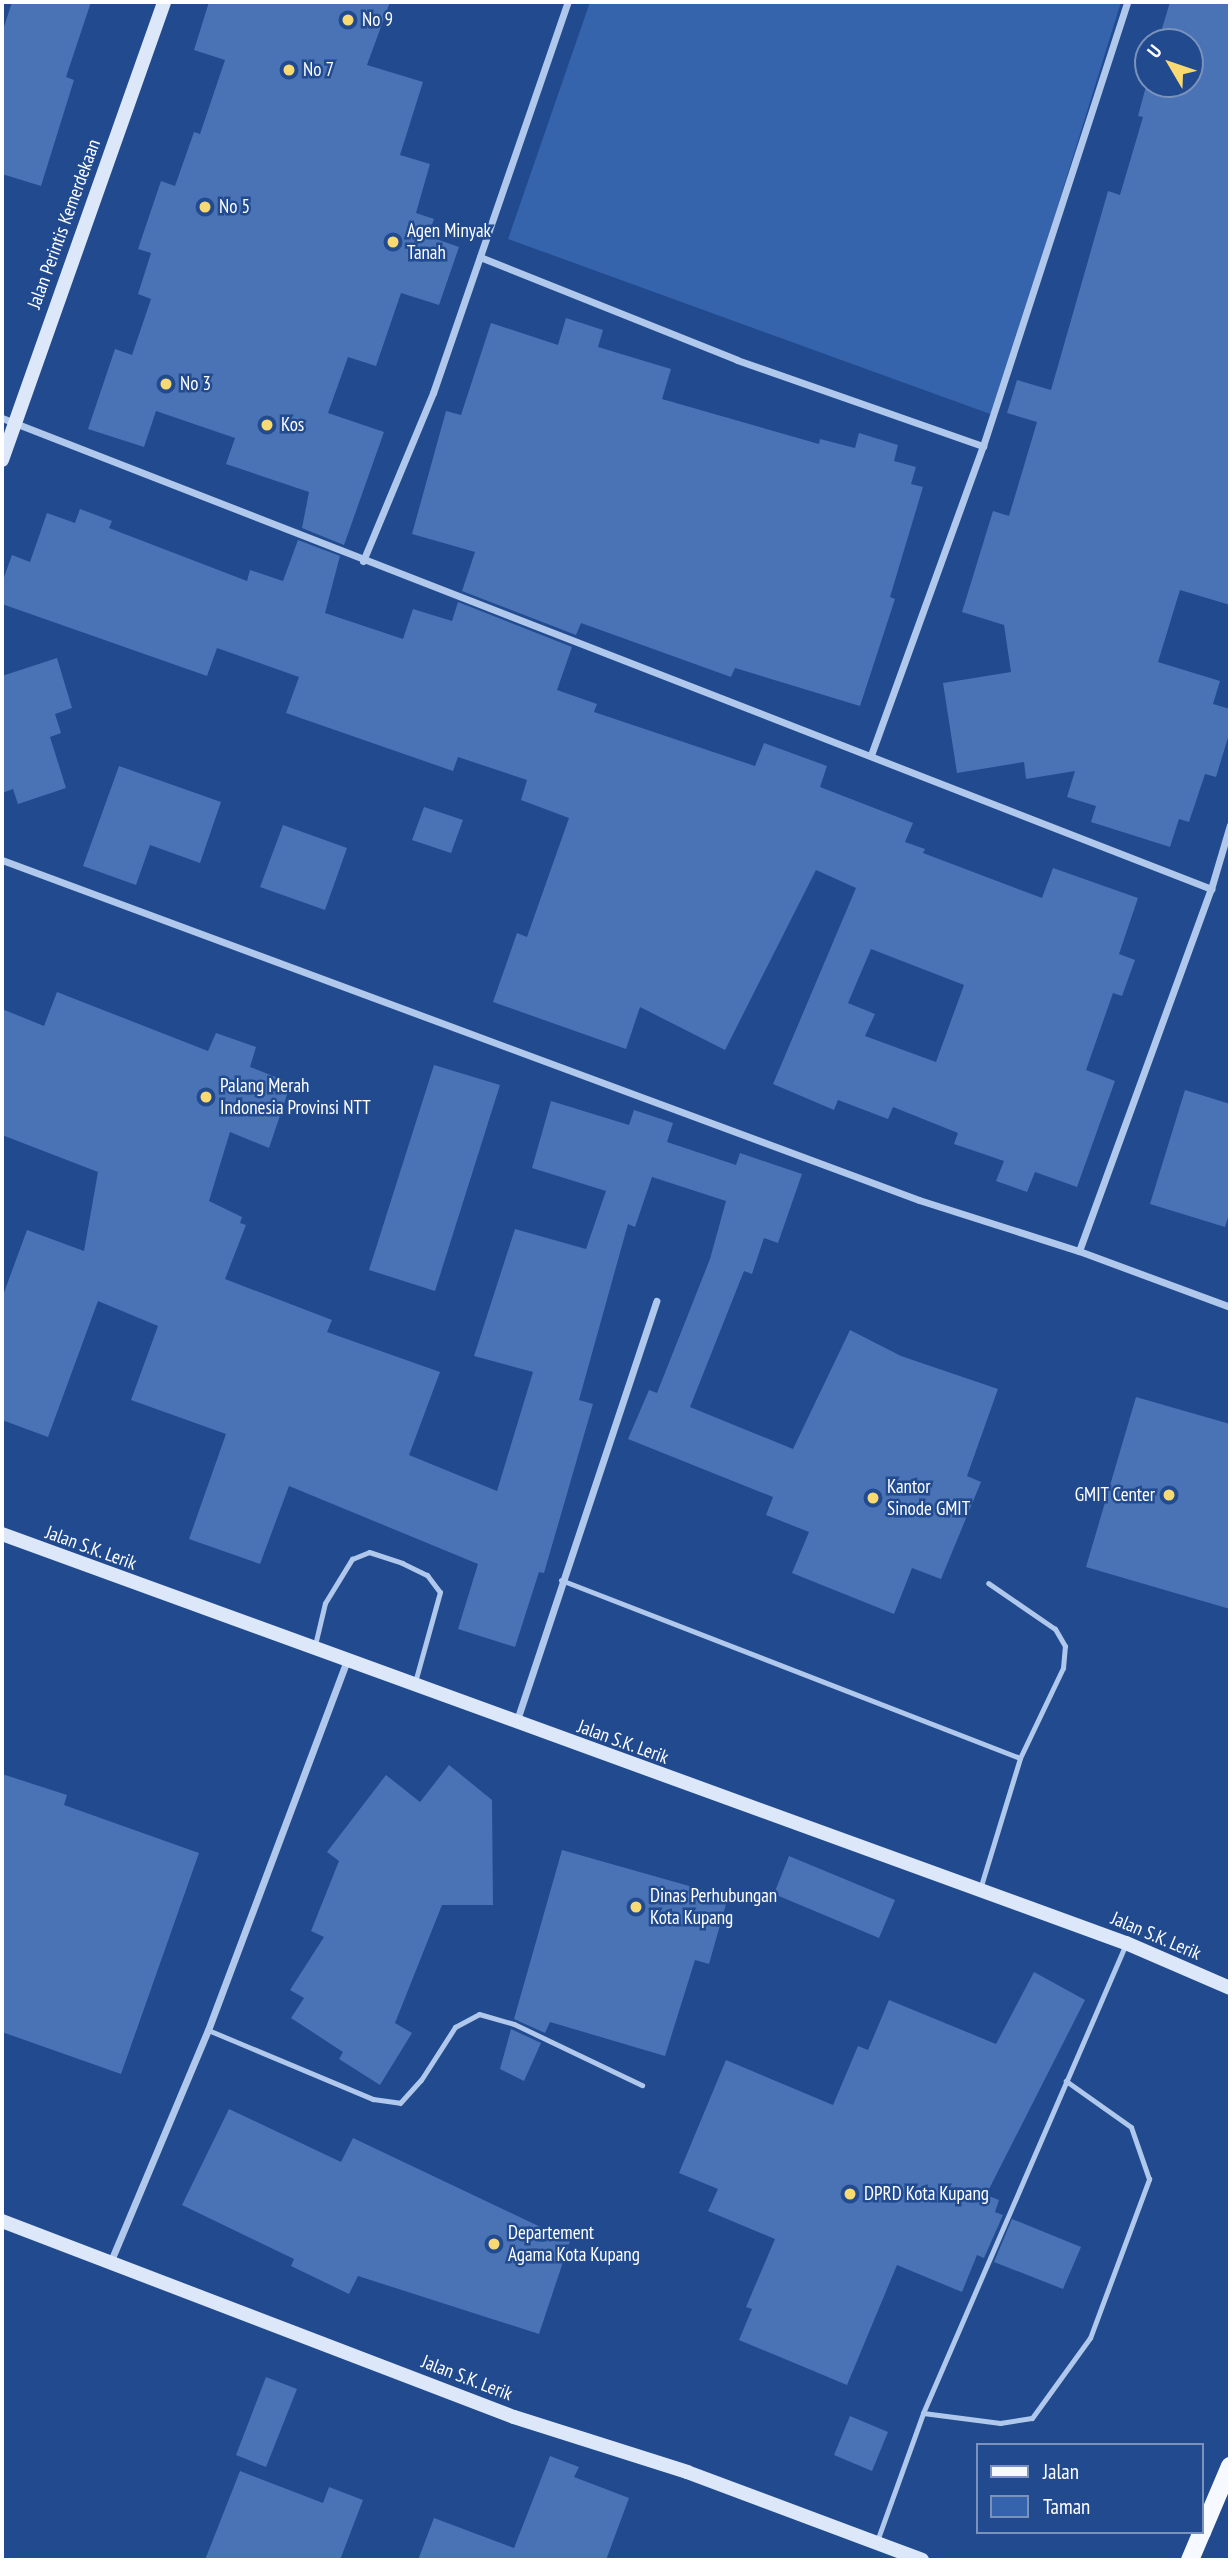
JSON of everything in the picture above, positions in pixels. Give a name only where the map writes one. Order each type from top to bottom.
[{"type":"main road","name":"Jalan Perintis Kemerdekaan","points":[[2,460],[8,420],[164,2]]},
{"type":"main road","name":"Jalan S.K. Lerik","points":[[2,1534],[347,1660],[415,1682],[516,1724],[980,1889],[1126,1943],[1230,1988]]},
{"type":"main road","name":"Jalan S.K. Lerik","points":[[2,2221],[514,2417],[687,2472],[922,2560]]},
{"type":"main road","points":[[1204,2527],[1230,2466]]},
{"type":"main road","points":[[1190,2560],[1201,2534]]},
{"type":"street","points":[[363,561],[433,393],[568,2]]},
{"type":"street","points":[[872,755],[983,446],[1127,2]]},
{"type":"street","points":[[480,257],[737,360],[983,446]]},
{"type":"street","points":[[8,420],[363,561],[872,755],[1211,889]]},
{"type":"street","points":[[1079,1251],[1211,889],[1230,825]]},
{"type":"street","points":[[2,860],[919,1200],[1079,1251],[1230,1307]]},
{"type":"street","points":[[516,1724],[561,1580],[656,1301]]},
{"type":"street","points":[[110,2264],[208,2030],[347,1660]]},
{"type":"lane","points":[[315,1648],[325,1603],[337,1581],[352,1559],[369,1552],[427,1575],[437,1584],[439,1601],[415,1682]]},
{"type":"lane","points":[[561,1580],[1020,1758]]},
{"type":"lane","points":[[980,1889],[1020,1758],[1063,1668],[1065,1646],[1055,1629],[988,1583]]},
{"type":"lane","points":[[876,2544],[923,2413],[1126,1943]]},
{"type":"lane","points":[[208,2030],[373,2099],[400,2103],[421,2080],[455,2027],[479,2014],[514,2024],[642,2085]]},
{"type":"lane","points":[[923,2413],[1000,2423],[1032,2418],[1090,2338],[1149,2179],[1131,2127],[1066,2081]]},
{"type":"green space","points":[[590,2],[1121,2],[993,415],[508,239]]},
{"type":"building","points":[[12,2],[91,2],[66,77],[74,80],[41,186],[2,174],[2,33]]},
{"type":"building","points":[[209,2],[390,2],[367,65],[423,82],[400,155],[430,164],[416,213],[434,219],[428,236],[459,247],[439,305],[401,293],[376,366],[348,357],[328,413],[384,432],[344,545],[302,528],[309,492],[226,464],[235,438],[156,411],[144,447],[88,429],[115,349],[132,355],[151,299],[138,294],[151,253],[138,249],[161,181],[175,186],[194,132],[200,134],[225,60],[194,50]]},
{"type":"building","points":[[1170,2],[1230,2],[1230,605],[1180,590],[1158,662],[1220,681],[1213,704],[1230,709],[1230,731],[1216,777],[1205,774],[1189,822],[1179,819],[1170,847],[1091,822],[1096,806],[1067,797],[1075,771],[1026,779],[1024,762],[957,773],[943,683],[1011,672],[1004,625],[962,612],[993,511],[1009,516],[1037,422],[1007,413],[1017,380],[1051,390],[1108,191],[1120,195],[1143,117],[1138,116],[1143,98],[1204,98],[1204,28],[1162,28]]},
{"type":"building","points":[[566,318],[603,330],[598,347],[671,369],[662,399],[819,444],[820,439],[855,448],[859,433],[898,445],[894,461],[916,467],[911,484],[923,487],[890,597],[895,599],[860,706],[735,668],[731,677],[581,623],[576,635],[462,591],[475,552],[412,534],[446,411],[461,415],[491,323],[558,345]]},
{"type":"building","points":[[80,509],[112,521],[109,528],[247,581],[250,570],[283,581],[298,540],[340,556],[325,613],[403,639],[413,609],[452,621],[458,602],[572,647],[557,690],[597,704],[594,712],[755,766],[764,743],[827,766],[820,787],[913,823],[905,842],[925,849],[923,853],[1042,898],[1053,868],[1138,898],[1119,954],[1135,960],[1122,996],[1113,993],[1086,1070],[1115,1081],[1077,1187],[1035,1172],[1027,1192],[996,1181],[1004,1161],[954,1144],[958,1133],[893,1107],[888,1119],[838,1100],[834,1110],[773,1084],[856,888],[816,870],[725,1050],[640,1007],[626,1049],[493,1002],[517,933],[527,937],[569,818],[521,800],[527,780],[458,757],[453,771],[286,713],[299,677],[217,648],[207,676],[2,604],[2,583],[12,555],[30,562],[47,513],[75,523]],"holes":[[[871,949],[964,985],[936,1062],[865,1036],[875,1014],[848,1003]]]},
{"type":"building","points":[[57,658],[72,708],[55,714],[61,733],[50,737],[66,788],[18,804],[13,789],[2,793],[2,676]]},
{"type":"building","points":[[119,766],[221,802],[200,863],[150,845],[136,885],[83,866]]},
{"type":"building","points":[[424,807],[463,820],[451,853],[412,840]]},
{"type":"building","points":[[283,825],[347,848],[325,910],[260,887]]},
{"type":"building","points":[[57,992],[208,1051],[216,1033],[256,1047],[250,1067],[291,1083],[269,1148],[230,1132],[209,1201],[242,1217],[240,1223],[246,1225],[225,1279],[332,1320],[327,1332],[440,1372],[409,1455],[497,1491],[533,1372],[474,1356],[515,1229],[586,1249],[606,1191],[532,1168],[551,1101],[629,1125],[634,1110],[673,1123],[667,1142],[736,1165],[740,1153],[802,1174],[778,1243],[764,1238],[752,1274],[744,1271],[690,1407],[793,1449],[850,1330],[901,1356],[998,1389],[967,1476],[981,1482],[941,1579],[912,1568],[894,1614],[792,1573],[809,1532],[766,1515],[773,1497],[628,1439],[649,1390],[657,1393],[710,1259],[726,1201],[652,1177],[635,1227],[628,1224],[579,1400],[593,1404],[544,1573],[539,1572],[515,1647],[458,1629],[478,1564],[289,1486],[260,1564],[189,1539],[226,1434],[131,1400],[158,1326],[98,1301],[48,1437],[2,1420],[2,1298],[27,1230],[84,1251],[98,1172],[2,1135],[2,1009],[44,1026]]},
{"type":"building","points":[[434,1065],[500,1085],[435,1291],[369,1270]]},
{"type":"building","points":[[1185,1090],[1230,1104],[1230,1211],[1225,1227],[1150,1204]]},
{"type":"building","name":"GMIT Center","points":[[1136,1397],[1230,1424],[1230,1609],[1086,1567]]},
{"type":"building","points":[[449,1765],[492,1800],[493,1905],[442,1905],[395,2023],[412,2033],[380,2085],[339,2059],[343,2052],[291,2018],[304,1998],[290,1990],[324,1937],[311,1931],[339,1861],[327,1852],[386,1775],[420,1802]]},
{"type":"building","points":[[2,1774],[67,1795],[64,1805],[199,1853],[121,2074],[2,2032]]},
{"type":"building","points":[[562,1850],[728,1897],[709,1964],[695,1960],[665,2056],[550,2022],[545,2033],[514,2019]]},
{"type":"building","points":[[789,1856],[895,1900],[879,1938],[774,1894]]},
{"type":"building","name":"DPRD Kota Kupang","points":[[1034,1972],[1085,2000],[986,2195],[999,2200],[995,2212],[1003,2215],[984,2258],[977,2255],[962,2292],[897,2265],[847,2385],[739,2340],[752,2309],[746,2307],[775,2239],[708,2211],[718,2189],[679,2173],[726,2060],[833,2105],[858,2046],[868,2050],[889,2000],[996,2044]]},
{"type":"building","points":[[511,2029],[541,2043],[524,2081],[500,2069]]},
{"type":"building","points":[[229,2109],[341,2162],[353,2138],[570,2241],[539,2334],[358,2276],[349,2294],[291,2266],[294,2259],[182,2205]]},
{"type":"building","points":[[1012,2219],[1081,2247],[1063,2289],[994,2262]]},
{"type":"building","points":[[266,2377],[297,2389],[266,2467],[236,2455]]},
{"type":"building","points":[[850,2416],[888,2432],[872,2471],[834,2455]]},
{"type":"building","points":[[550,2456],[579,2467],[574,2477],[629,2498],[606,2560],[418,2560],[434,2518],[514,2548]]},
{"type":"building","points":[[240,2471],[323,2503],[329,2487],[363,2500],[340,2560],[205,2560]]},
{"type":"place","name":"No 9","points":[[348,20]]},
{"type":"place","name":"No 7","points":[[289,70]]},
{"type":"place","name":"No 5","points":[[205,207]]},
{"type":"place","name":"Agen Minyak Tanah","points":[[393,242]]},
{"type":"place","name":"No 3","points":[[166,384]]},
{"type":"place","name":"Kos","points":[[267,425]]},
{"type":"place","name":"Palang Merah Indonesia Provinsi NTT","points":[[206,1097]]},
{"type":"place","name":"GMIT Center","points":[[1169,1495]]},
{"type":"place","name":"Kantor Sinode GMIT","points":[[873,1498]]},
{"type":"place","name":"Dinas Perhubungan Kota Kupang","points":[[636,1907]]},
{"type":"place","name":"DPRD Kota Kupang","points":[[850,2194]]},
{"type":"place","name":"Departement Agama Kota Kupang","points":[[494,2244]]}]
